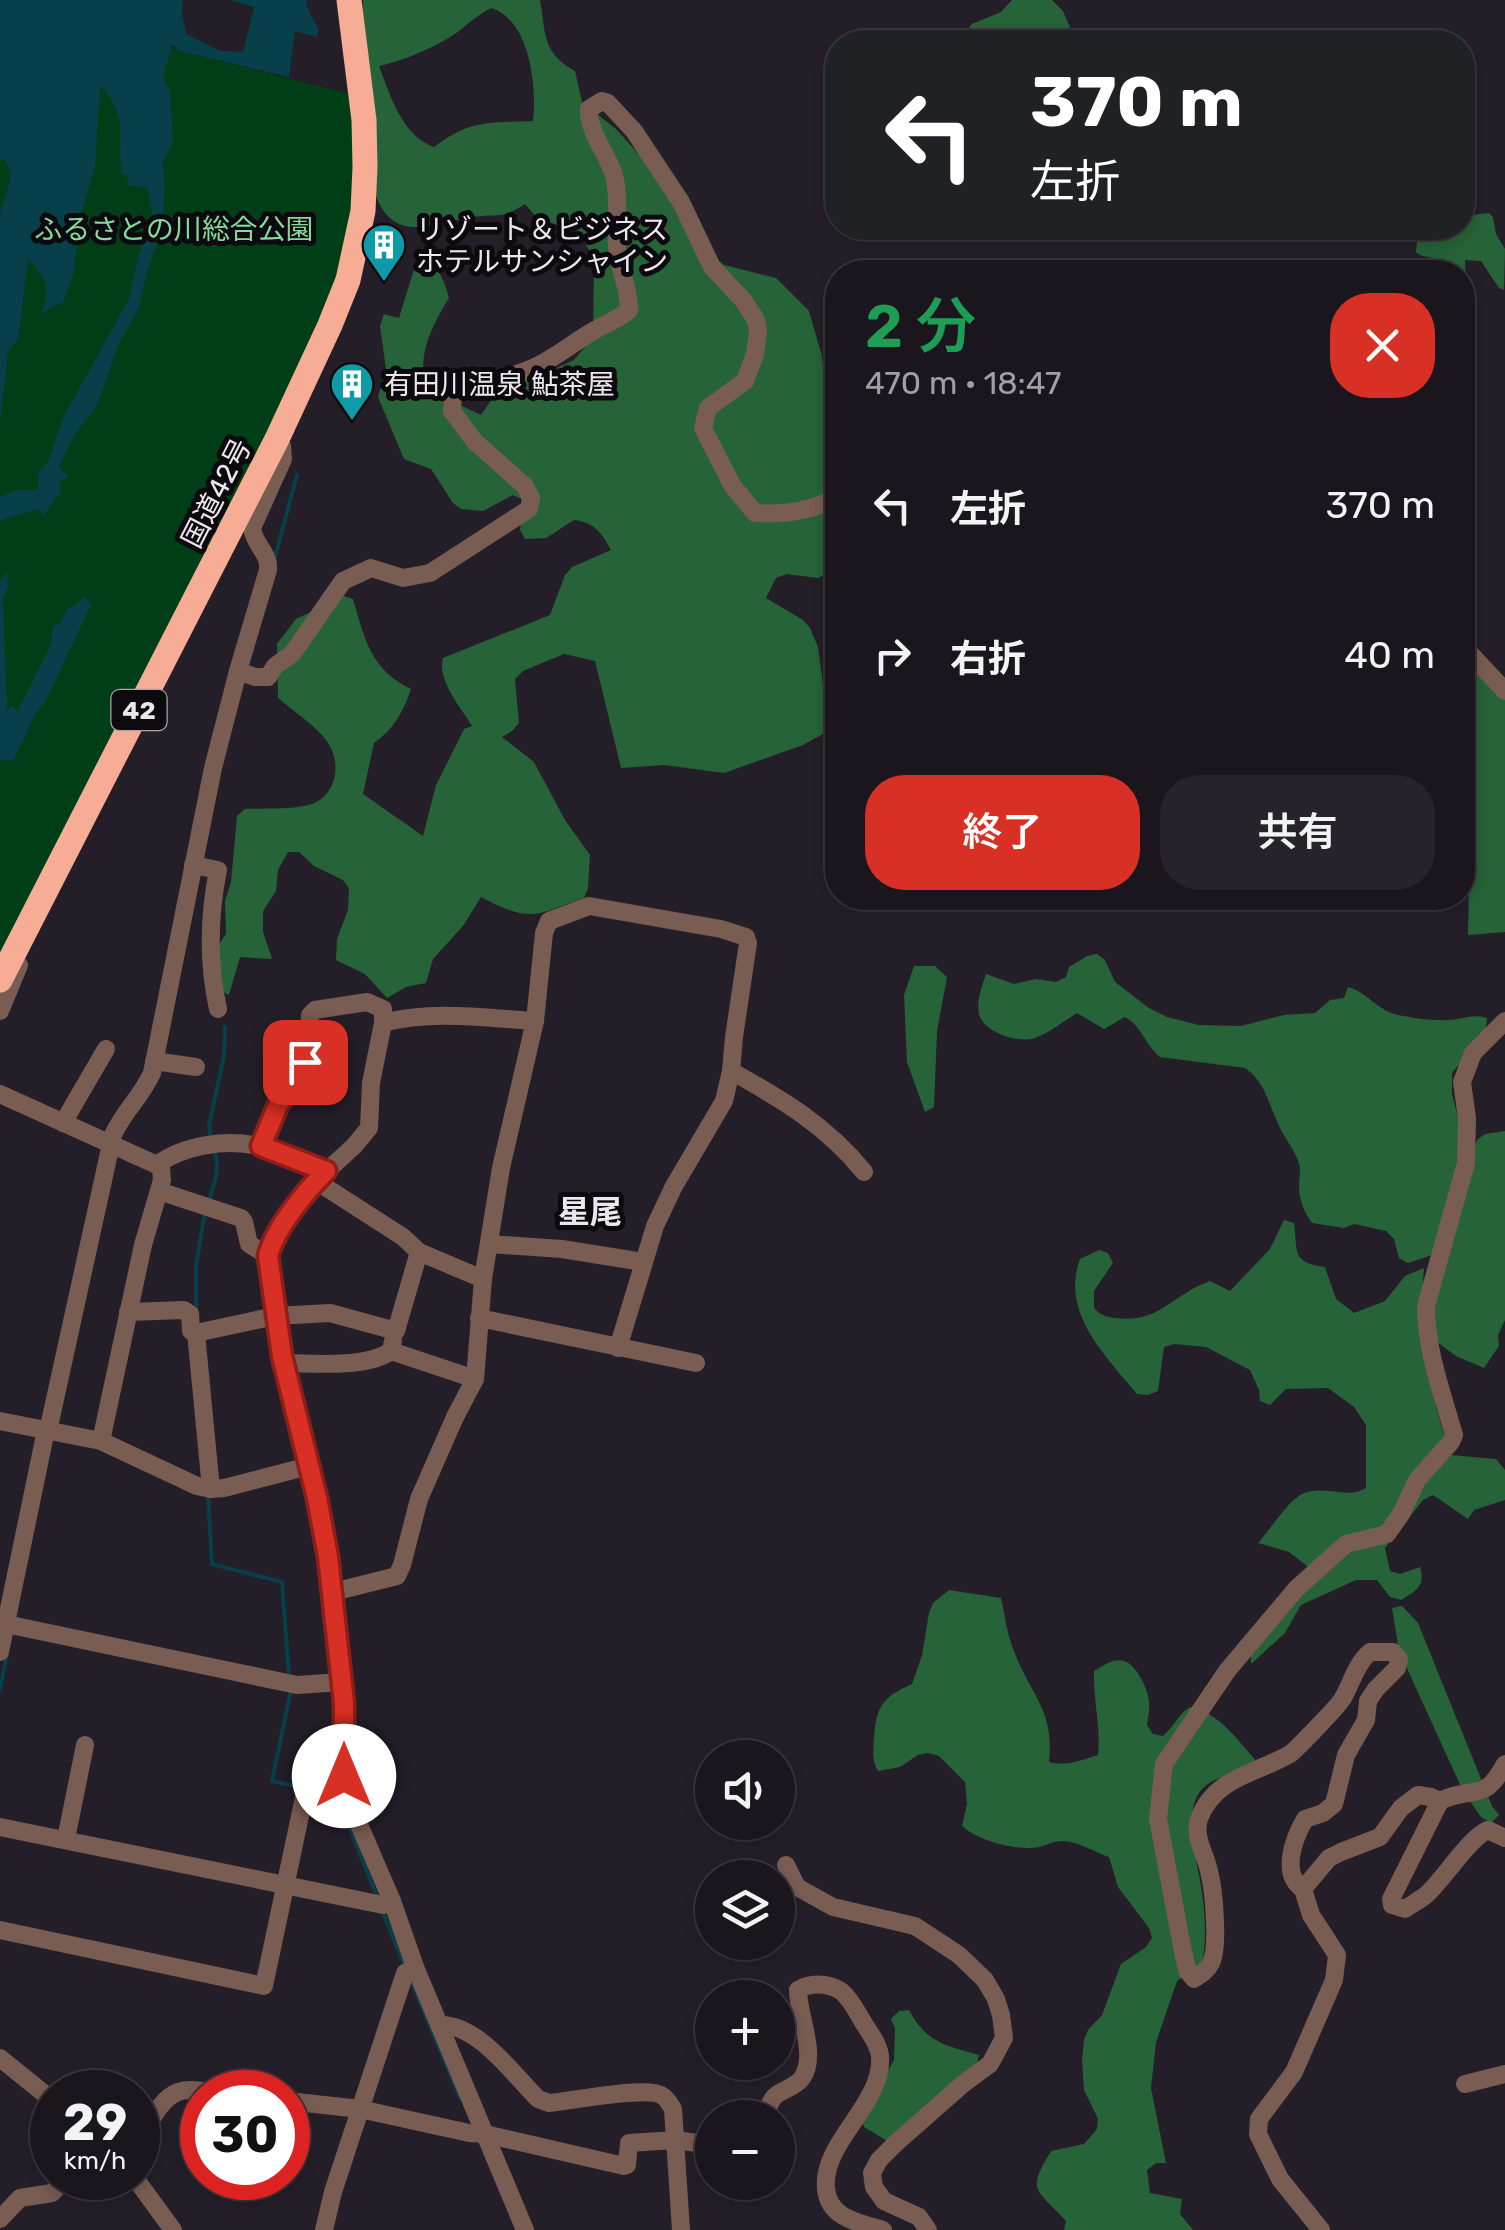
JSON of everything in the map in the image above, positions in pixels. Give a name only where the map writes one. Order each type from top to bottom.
[{"type":"highway","name":"国道42号","points":[[0,980],[277,439],[348,280],[360,230],[365,180],[364,120],[349,0]]},
{"type":"street","points":[[238,670],[268,677],[275,666],[292,654],[334,591],[353,574],[371,568],[403,578],[430,574],[529,509],[531,498],[525,486],[475,442],[452,410],[453,394],[533,368],[629,310],[630,292],[618,255],[615,178],[588,121],[589,108],[602,101],[608,102],[634,130],[681,202],[712,267],[756,320],[756,354],[745,382],[708,408],[703,428],[732,485],[755,512],[805,511],[825,503]]},
{"type":"street","points":[[0,1652],[110,1144],[121,1118],[144,1090],[154,1061],[212,768],[269,565],[252,528],[283,458],[277,439]]},
{"type":"street","points":[[1475,659],[1505,691]]},
{"type":"street","points":[[193,865],[218,870],[211,953],[218,1008]]},
{"type":"street","points":[[332,1592],[397,1576],[419,1499],[475,1379],[483,1278],[501,1168],[535,1021],[544,933],[546,926],[557,918],[589,906],[738,933],[748,943],[724,1101],[664,1206],[618,1348]]},
{"type":"street","points":[[0,1011],[24,951],[22,936]]},
{"type":"street","points":[[261,1146],[278,1105],[305,1062],[309,1021],[314,1010],[360,1002],[384,1010],[371,1082],[369,1128],[321,1176],[274,1240],[268,1256],[283,1362],[323,1526],[342,1682],[345,1792],[524,2230]]},
{"type":"street","points":[[383,1023],[416,1016],[535,1021]]},
{"type":"street","points":[[1321,2230],[1280,2179],[1258,2134],[1258,2118],[1294,2072],[1334,1980],[1337,1955],[1311,1915],[1304,1889],[1291,1876],[1297,1834],[1305,1819],[1334,1804],[1346,1755],[1366,1720],[1368,1701],[1400,1659],[1393,1652],[1370,1652],[1361,1660],[1341,1703],[1293,1752],[1240,1775],[1218,1792],[1199,1820],[1198,1836],[1209,1872],[1214,1917],[1214,1958],[1208,1969],[1194,1978],[1188,1972],[1183,1952],[1158,1819],[1164,1764],[1227,1671],[1278,1609],[1346,1544],[1386,1534],[1401,1514],[1417,1480],[1451,1442],[1454,1435],[1437,1383],[1426,1306],[1466,1164],[1467,1118],[1462,1082],[1473,1054],[1505,1021]]},
{"type":"street","points":[[64,1123],[106,1050]]},
{"type":"street","points":[[154,1061],[196,1067]]},
{"type":"street","points":[[731,1071],[817,1123],[864,1172]]},
{"type":"street","points":[[0,1094],[156,1165],[162,1174],[142,1245],[102,1441]]},
{"type":"street","points":[[156,1165],[183,1151],[206,1146],[261,1146],[321,1176],[418,1252],[483,1278]]},
{"type":"street","points":[[159,1191],[241,1218],[249,1244],[268,1256]]},
{"type":"street","points":[[489,1244],[643,1262]]},
{"type":"street","points":[[283,1362],[338,1363],[380,1358],[391,1351],[418,1252]]},
{"type":"street","points":[[128,1312],[188,1311],[191,1331],[196,1333],[276,1316],[330,1313],[396,1331]]},
{"type":"street","points":[[479,1318],[696,1363]]},
{"type":"street","points":[[196,1333],[210,1489]]},
{"type":"street","points":[[391,1351],[475,1379]]},
{"type":"street","points":[[0,1421],[102,1441],[210,1489],[309,1466]]},
{"type":"street","points":[[6,1624],[296,1685],[342,1682]]},
{"type":"street","points":[[66,1840],[85,1745]]},
{"type":"street","points":[[1505,1764],[1497,1779],[1482,1792],[1455,1794],[1440,1801],[1392,1904],[1405,1909],[1427,1894],[1478,1834],[1488,1830],[1505,1838]]},
{"type":"street","points":[[0,1930],[264,1986],[307,1783],[345,1792]]},
{"type":"street","points":[[1304,1889],[1330,1858],[1380,1837],[1401,1808],[1418,1795],[1440,1801]]},
{"type":"street","points":[[0,1826],[382,1906],[392,1901]]},
{"type":"street","points":[[795,1883],[833,1906],[915,1926],[959,1955],[985,1980],[996,1999],[1004,2038],[990,2064],[896,2143],[872,2173],[874,2187],[884,2200],[919,2217],[928,2230]]},
{"type":"street","points":[[324,2230],[332,2192],[405,1974],[414,1967]]},
{"type":"street","points":[[772,2100],[801,2079],[806,2069],[808,2044],[798,1990],[820,1984],[835,1987],[847,1995],[880,2054],[875,2084],[829,2163],[826,2193],[836,2211],[846,2219],[884,2230]]},
{"type":"street","points":[[439,2025],[466,2031],[538,2099],[549,2103],[654,2093],[666,2098],[673,2108],[681,2230]]},
{"type":"street","points":[[0,2058],[30,2082]]},
{"type":"street","points":[[1465,2084],[1505,2074]]},
{"type":"street","points":[[160,2108],[180,2092]]},
{"type":"street","points":[[310,2103],[360,2109],[624,2166],[630,2142],[695,2143]]},
{"type":"street","points":[[0,2219],[20,2198],[30,2196]]},
{"type":"street","points":[[150,2200],[172,2230]]},
{"type":"green space","points":[[363,0],[540,0],[547,41],[556,57],[575,71],[582,102],[616,129],[654,171],[699,244],[724,265],[776,278],[809,311],[822,356],[825,388],[825,575],[818,578],[786,574],[776,578],[766,598],[810,628],[818,647],[825,686],[825,733],[803,745],[724,773],[664,765],[621,768],[595,661],[564,654],[523,671],[515,679],[519,723],[502,737],[534,762],[565,820],[590,855],[584,898],[532,914],[511,911],[481,897],[463,926],[433,959],[426,983],[406,987],[387,998],[365,974],[336,960],[349,888],[299,852],[288,852],[278,870],[276,891],[263,911],[263,932],[272,959],[240,957],[229,995],[217,989],[237,816],[245,809],[309,805],[326,795],[334,778],[334,758],[326,740],[278,698],[277,644],[296,619],[344,596],[353,599],[378,663],[411,689],[397,719],[374,743],[363,794],[423,836],[436,785],[464,729],[472,726],[443,676],[443,658],[550,615],[565,575],[572,567],[611,550],[597,529],[574,520],[546,538],[525,539],[520,530],[523,500],[513,495],[483,511],[461,509],[431,469],[404,459],[378,397],[386,369],[380,326],[384,314],[399,318],[419,253],[439,272],[449,298],[429,337],[424,379],[481,415],[507,377],[554,369],[574,360],[593,337],[594,260],[579,231],[539,220],[525,204],[504,214],[428,226],[402,225],[391,219],[381,208],[374,190],[376,116],[363,68]],"holes":[[[491,8],[515,26],[532,73],[533,121],[470,127],[434,147],[413,134],[399,113],[379,66],[441,42]]]},
{"type":"green space","points":[[1012,0],[1052,0],[1063,11],[1071,30],[967,30],[1001,12]]},
{"type":"green space","name":"ふるさとの川総合公園","points":[[0,4],[353,95],[354,221],[332,300],[0,968]]},
{"type":"green space","points":[[1489,213],[1493,217],[1496,234],[1505,249],[1504,290],[1481,261],[1436,260],[1416,252],[1417,242],[1423,240],[1475,240],[1475,215]]},
{"type":"green space","points":[[1475,671],[1505,688],[1505,932],[1468,935],[1468,910],[1475,910]]},
{"type":"green space","points":[[1097,954],[1105,960],[1115,982],[1149,1008],[1199,1025],[1241,1026],[1284,1015],[1315,1013],[1330,1000],[1344,998],[1348,987],[1398,1015],[1435,1020],[1487,1018],[1481,1038],[1452,1073],[1452,1094],[1460,1125],[1460,1157],[1438,1253],[1408,1263],[1399,1258],[1394,1239],[1386,1231],[1354,1224],[1344,1228],[1312,1223],[1301,1201],[1297,1158],[1262,1087],[1245,1068],[1160,1057],[1125,1017],[1104,1029],[1077,1013],[1046,1033],[1028,1039],[1002,1035],[982,1020],[978,1004],[986,974],[1014,984],[1036,979],[1056,982],[1066,977],[1069,967]]},
{"type":"green space","points":[[914,966],[935,966],[947,977],[937,1031],[934,1107],[925,1112],[907,1062],[904,995]]},
{"type":"green space","points":[[1505,1131],[1505,1320],[1498,1335],[1499,1346],[1484,1368],[1456,1356],[1437,1342],[1433,1308],[1477,1140],[1485,1134]]},
{"type":"green space","points":[[1284,1220],[1294,1223],[1301,1259],[1325,1267],[1336,1299],[1354,1313],[1385,1301],[1405,1276],[1424,1268],[1420,1326],[1450,1455],[1496,1459],[1505,1470],[1505,1500],[1474,1510],[1468,1519],[1433,1495],[1423,1500],[1385,1548],[1390,1571],[1400,1574],[1420,1567],[1422,1579],[1415,1591],[1401,1600],[1390,1597],[1377,1580],[1356,1580],[1301,1605],[1285,1633],[1251,1664],[1251,1654],[1315,1572],[1289,1552],[1258,1543],[1302,1494],[1351,1493],[1366,1488],[1366,1425],[1354,1407],[1328,1388],[1286,1389],[1270,1405],[1260,1401],[1250,1370],[1206,1347],[1164,1347],[1158,1391],[1137,1394],[1089,1332],[1076,1298],[1075,1279],[1080,1259],[1099,1250],[1108,1253],[1113,1263],[1094,1291],[1094,1308],[1112,1318],[1143,1317],[1210,1281],[1230,1291],[1270,1249]]},
{"type":"green space","points":[[949,1590],[1001,1598],[1012,1645],[1045,1715],[1049,1762],[1067,1763],[1098,1755],[1094,1671],[1120,1660],[1133,1667],[1144,1684],[1149,1704],[1147,1725],[1153,1734],[1163,1736],[1190,1707],[1210,1715],[1228,1729],[1258,1763],[1213,1781],[1196,1798],[1192,1823],[1204,1905],[1204,1955],[1202,1964],[1177,1981],[1156,2042],[1151,2088],[1166,2163],[1156,2163],[1147,2170],[1150,2193],[1182,2199],[1180,2214],[1193,2230],[1064,2230],[1066,2221],[1038,2189],[1039,2175],[1051,2151],[1084,2144],[1097,2129],[1098,2119],[1084,2090],[1084,2040],[1102,2015],[1121,1964],[1146,1947],[1152,1938],[1149,1928],[1118,1887],[1109,1857],[1068,1841],[1020,1848],[969,1831],[962,1826],[967,1804],[965,1782],[939,1756],[928,1753],[900,1767],[878,1771],[876,1767],[873,1748],[879,1711],[887,1699],[912,1684],[929,1613],[933,1603]]},
{"type":"green space","points":[[1402,1606],[1418,1623],[1499,1815],[1491,1823],[1481,1817],[1463,1791],[1399,1651],[1392,1608]]},
{"type":"green space","points":[[909,2010],[930,2036],[979,2055],[976,2067],[889,2142],[864,2127],[861,2117],[894,2060],[895,2028],[891,2019],[899,2011]]},
{"type":"water","points":[[0,0],[183,0],[186,34],[220,51],[243,52],[254,7],[231,0],[307,0],[319,31],[316,37],[295,31],[289,77],[180,51],[172,45],[163,77],[170,90],[173,141],[163,162],[162,226],[139,308],[119,343],[97,405],[74,435],[59,467],[68,477],[60,482],[60,493],[43,516],[38,509],[1,520],[0,526],[0,497],[17,490],[38,490],[39,472],[48,462],[64,416],[129,299],[138,257],[153,216],[147,187],[127,185],[128,174],[122,175],[119,119],[100,86],[95,166],[80,218],[74,272],[63,303],[41,314],[45,284],[28,259],[18,339],[8,352],[0,424],[0,219],[10,174],[4,159],[0,162]]},
{"type":"water","points":[[7,572],[8,587],[3,599],[7,710],[12,705],[17,712],[51,644],[53,626],[85,596],[91,605],[13,761],[0,759],[0,580]]},
{"type":"waterway","points":[[275,557],[297,475]]},
{"type":"waterway","points":[[211,1140],[209,1125],[224,1056],[225,1027]]},
{"type":"waterway","points":[[208,1203],[217,1170],[214,1149]]},
{"type":"waterway","points":[[196,1311],[196,1266],[205,1212]]},
{"type":"waterway","points":[[208,1495],[212,1564],[282,1582],[289,1676]]},
{"type":"waterway","points":[[0,1690],[7,1654]]},
{"type":"waterway","points":[[291,1690],[272,1781],[299,1787]]},
{"type":"waterway","points":[[337,1797],[378,1899]]},
{"type":"waterway","points":[[383,1913],[404,1964]]},
{"type":"waterway","points":[[410,1978],[460,2098]]},
{"type":"place","name":"リゾート＆ビジネス ホテルサンシャイン","points":[[384,283]]},
{"type":"place","name":"有田川温泉 鮎茶屋","points":[[352,422]]},
{"type":"district","name":"星尾","points":[[590,1212]]},
{"type":"route","points":[[305,1062],[272,1116],[261,1146],[326,1171],[293,1212],[268,1256],[282,1356],[328,1557],[344,1703],[344,1776]]}]
